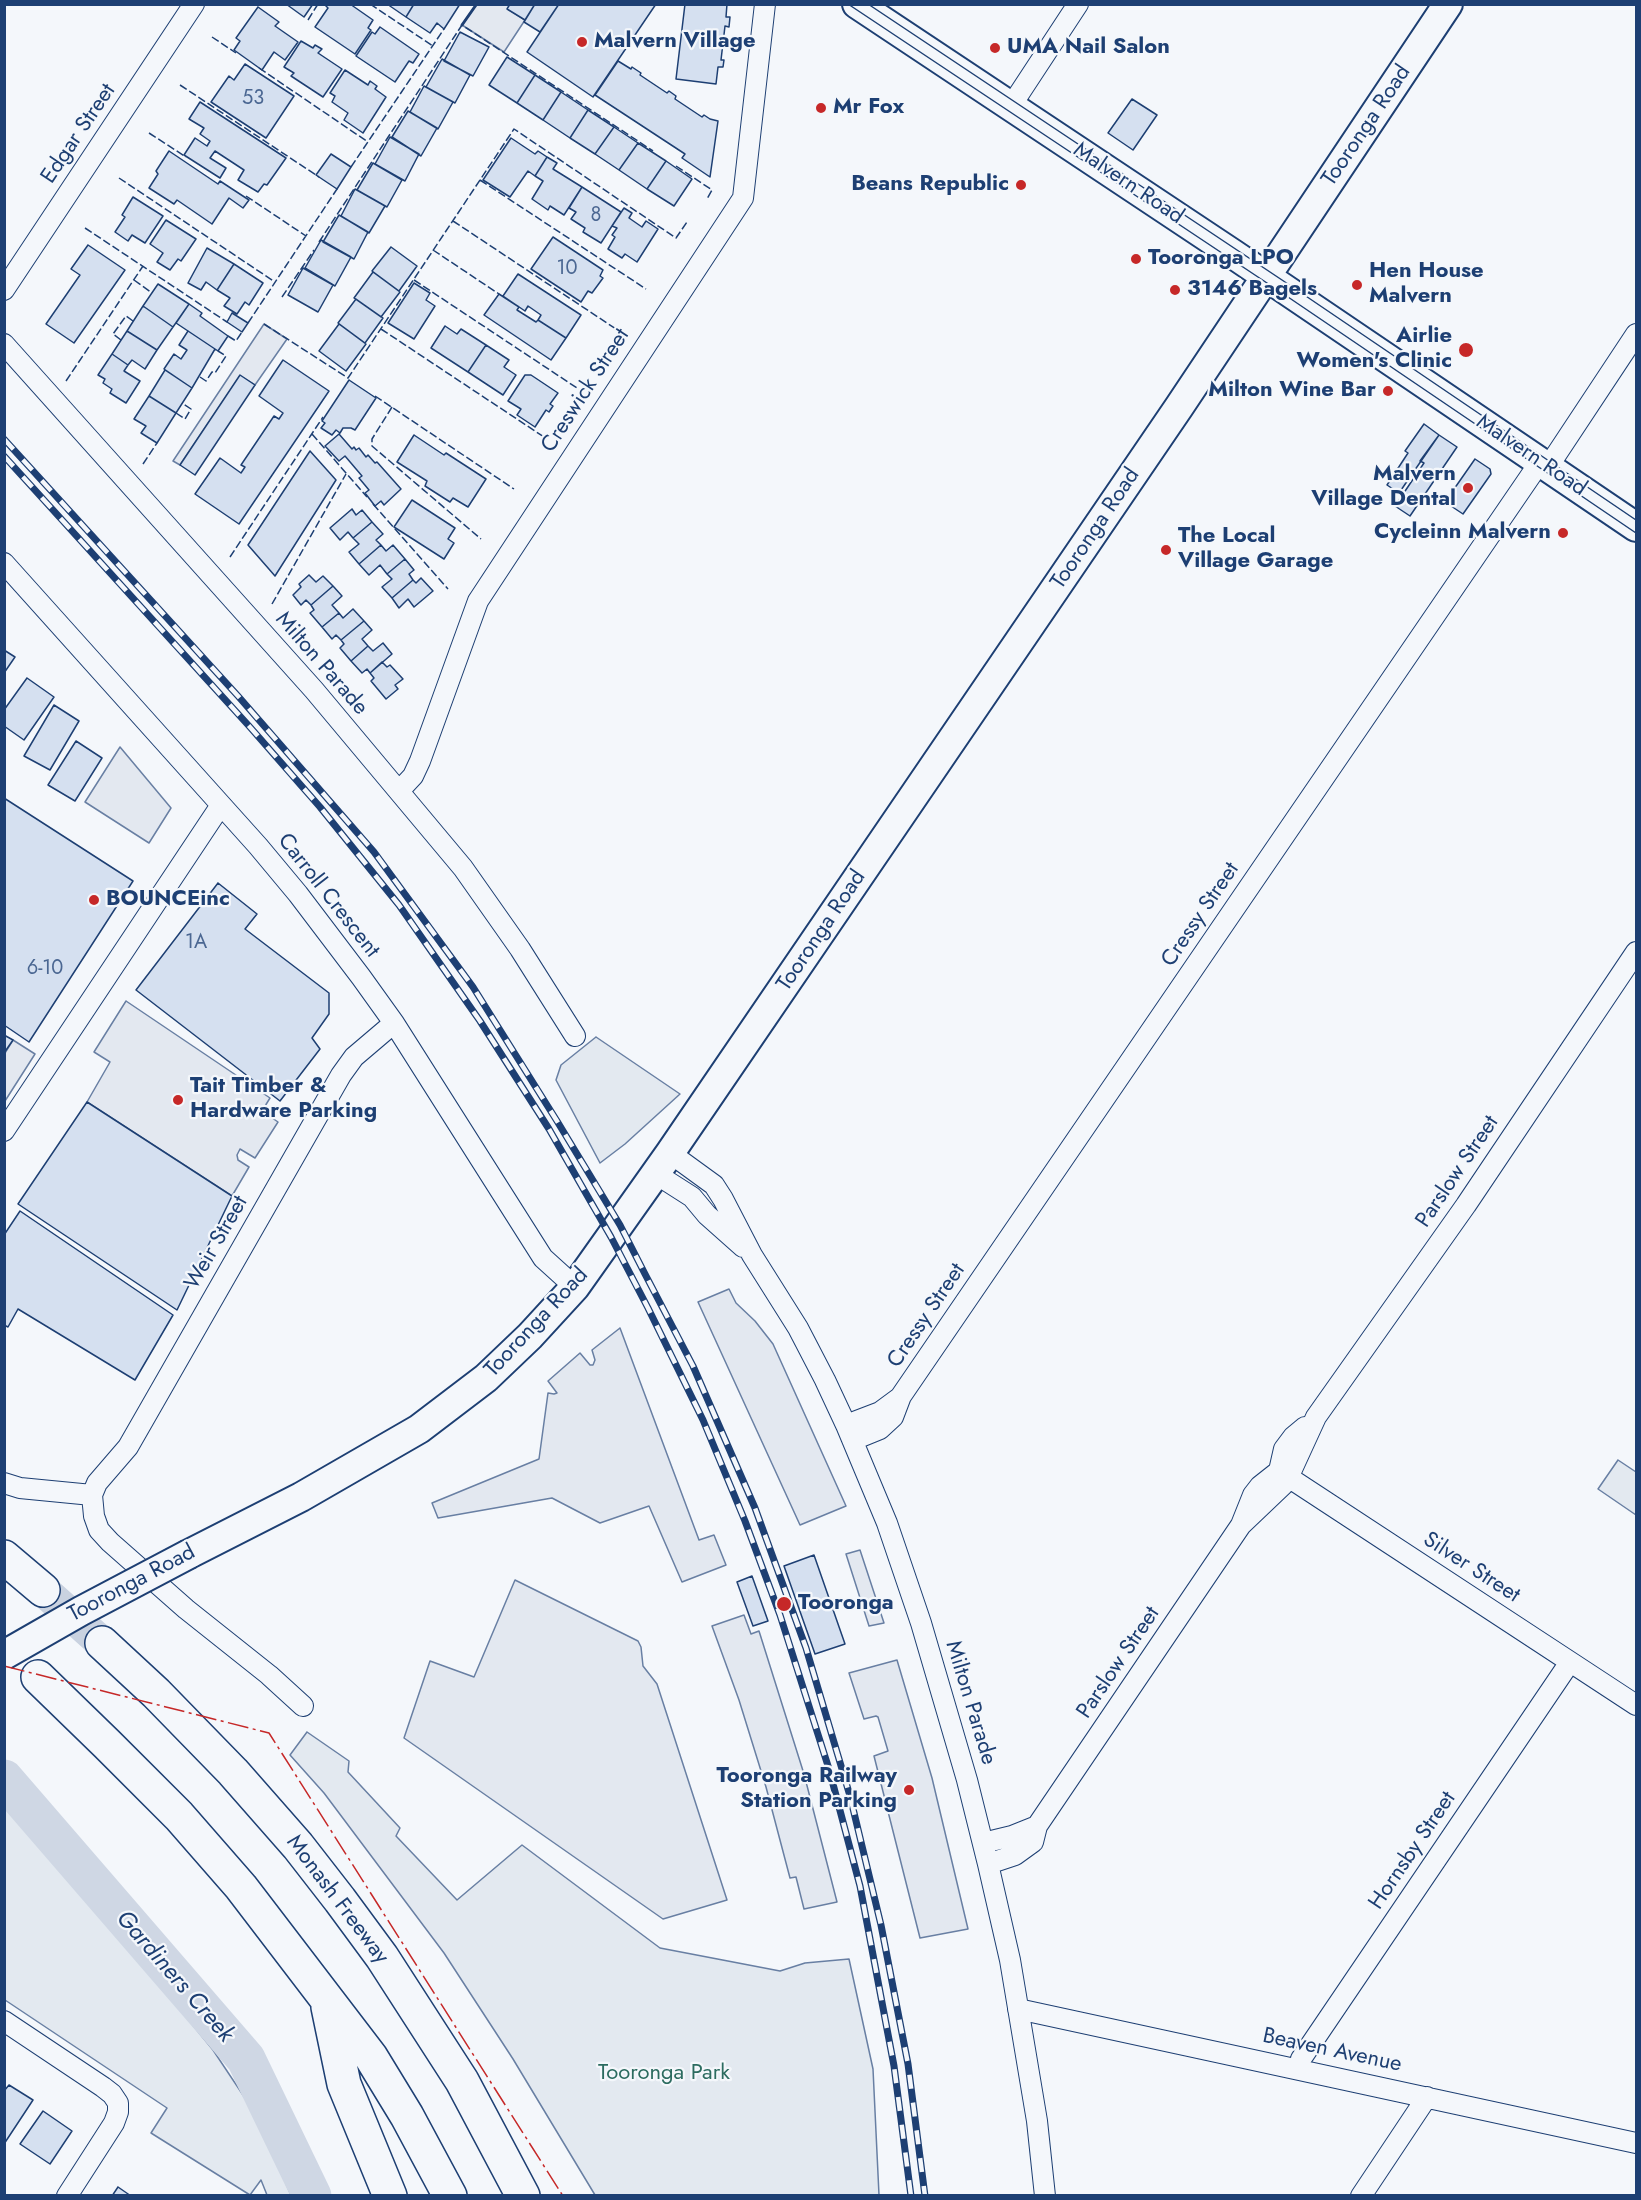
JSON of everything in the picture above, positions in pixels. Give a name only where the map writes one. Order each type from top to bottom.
[{"type":"highway","points":[[4,1557],[44,1590]]},
{"type":"highway","name":"Monash Freeway","points":[[102,1643],[156,1693],[233,1772],[298,1846],[340,1900],[382,1957],[462,2081],[523,2196]]},
{"type":"highway","points":[[38,1677],[179,1816],[241,1887],[371,2057],[407,2116],[450,2196]]},
{"type":"highway","points":[[327,2001],[344,2085],[390,2196]]},
{"type":"main road","name":"Malvern Road","points":[[857,4],[1266,276],[1636,527]]},
{"type":"main road","name":"Tooronga Road","points":[[4,1654],[81,1611],[301,1497],[419,1429],[486,1378],[530,1336],[575,1287],[663,1163],[1141,463],[1448,4]]},
{"type":"street","name":"Edgar Street","points":[[4,291],[194,4]]},
{"type":"street","name":"Creswick Street","points":[[399,791],[413,776],[420,761],[478,601],[743,198],[765,4]]},
{"type":"street","points":[[1011,106],[1078,4]]},
{"type":"street","name":"Cressy Street","points":[[849,1432],[885,1425],[893,1417],[901,1396],[1636,334]]},
{"type":"street","name":"Milton Parade","points":[[4,344],[314,690],[463,868],[520,949],[575,1036]]},
{"type":"street","name":"Carroll Crescent","points":[[4,563],[221,804],[298,894],[393,1023],[489,1170],[535,1247],[543,1258],[575,1287]]},
{"type":"street","points":[[4,1131],[221,804]]},
{"type":"street","name":"Parslow Street","points":[[988,1864],[1015,1855],[1033,1842],[1038,1826],[1241,1525],[1284,1474],[1316,1417],[1466,1205],[1636,952]]},
{"type":"street","name":"Weir Street","points":[[92,1495],[97,1483],[128,1447],[340,1075],[354,1057],[393,1023]]},
{"type":"street","name":"Milton Parade","points":[[663,1163],[707,1215],[752,1255],[798,1328],[849,1432],[886,1523],[921,1623],[967,1780],[988,1864],[1010,1960],[1037,2121],[1045,2196]]},
{"type":"street","name":"Silver Street","points":[[1284,1474],[1636,1705]]},
{"type":"street","points":[[12,1485],[92,1495],[99,1530],[110,1542],[186,1610],[269,1675],[303,1706]]},
{"type":"street","name":"Hornsby Street","points":[[1299,2068],[1301,2059],[1570,1662]]},
{"type":"street","points":[[983,1843],[1012,1836],[1038,1826]]},
{"type":"street","name":"Beaven Avenue","points":[[1018,2009],[1299,2068],[1636,2143]]},
{"type":"street","points":[[4,2020],[103,2087],[118,2103],[114,2123],[67,2196]]},
{"type":"street","points":[[1361,2196],[1426,2097]]},
{"type":"green space","points":[[596,1037],[680,1094],[625,1144],[600,1163],[556,1080],[561,1065]]},
{"type":"green space","points":[[1618,1460],[1636,1472],[1636,1515],[1598,1489]]},
{"type":"green space","name":"Tooronga Park","points":[[307,1732],[349,1761],[348,1772],[400,1828],[396,1836],[457,1900],[522,1845],[660,1948],[780,1971],[805,1963],[849,1959],[873,2069],[879,2195],[595,2195],[513,2059],[444,1953],[324,1793],[290,1755]]},
{"type":"green space","points":[[4,1803],[140,1960],[213,2050],[255,2113],[291,2195],[267,2195],[261,2180],[250,2195],[151,2133],[167,2108],[5,2000]]},
{"type":"shaded area","points":[[476,5],[510,5],[508,9],[525,20],[504,52],[462,25]]},
{"type":"shaded area","points":[[264,324],[287,339],[255,385],[240,376],[180,465],[173,461]]},
{"type":"shaded area","points":[[120,747],[171,808],[149,843],[85,802]]},
{"type":"shaded area","name":"Tait Timber & Hardware Parking","points":[[126,1001],[270,1098],[262,1111],[278,1122],[255,1158],[240,1149],[237,1155],[238,1160],[249,1167],[232,1196],[87,1102],[110,1062],[94,1052]]},
{"type":"shaded area","points":[[13,1040],[35,1054],[5,1101],[5,1053]]},
{"type":"shaded area","points":[[729,1289],[736,1303],[755,1321],[773,1344],[846,1506],[800,1525],[698,1302]]},
{"type":"shaded area","points":[[620,1328],[699,1540],[714,1535],[726,1565],[682,1582],[649,1506],[600,1523],[552,1498],[438,1518],[432,1503],[539,1459],[548,1393],[557,1393],[548,1381],[580,1353],[590,1365],[593,1365],[595,1360],[592,1350]]},
{"type":"shaded area","points":[[860,1550],[884,1623],[869,1626],[846,1554]]},
{"type":"shaded area","points":[[515,1580],[638,1641],[643,1666],[657,1684],[727,1900],[663,1919],[404,1738],[430,1661],[474,1677]]},
{"type":"shaded area","name":"Tooronga Railway Station Parking","points":[[744,1615],[751,1634],[759,1631],[804,1774],[837,1902],[804,1909],[796,1877],[790,1878],[766,1787],[739,1700],[712,1626]]},
{"type":"shaded area","name":"Tooronga Railway Station Parking","points":[[897,1660],[932,1778],[968,1929],[920,1938],[874,1756],[888,1751],[878,1717],[864,1719],[849,1673]]},
{"type":"building","points":[[286,4],[313,4],[304,17]]},
{"type":"building","points":[[324,4],[350,4],[373,20],[368,28],[371,30],[355,54],[315,27],[328,8]]},
{"type":"building","points":[[387,4],[414,4],[406,17]]},
{"type":"building","points":[[414,4],[460,4],[444,29],[437,23],[430,33],[406,17]]},
{"type":"building","points":[[510,4],[535,4],[525,20],[507,9]]},
{"type":"building","points":[[535,4],[559,4],[540,32],[524,22]]},
{"type":"building","name":"Malvern Village","points":[[559,4],[656,4],[593,97],[527,52]]},
{"type":"building","points":[[685,4],[727,4],[726,17],[730,17],[729,27],[725,26],[721,60],[724,60],[723,67],[718,67],[716,84],[676,79]]},
{"type":"building","points":[[258,7],[279,22],[275,26],[298,42],[285,60],[274,52],[262,70],[234,50],[240,41],[236,38]]},
{"type":"building","points":[[380,27],[419,54],[413,63],[409,61],[395,82],[356,56],[372,32],[375,34]]},
{"type":"building","points":[[460,32],[489,47],[473,76],[444,61]]},
{"type":"building","points":[[301,41],[313,48],[315,45],[322,49],[318,53],[342,69],[323,97],[291,76],[294,73],[284,67]]},
{"type":"building","points":[[507,57],[535,75],[517,103],[489,85]]},
{"type":"building","points":[[442,59],[470,75],[455,103],[426,87]]},
{"type":"building","points":[[618,61],[631,69],[632,67],[667,93],[669,91],[676,96],[675,99],[702,117],[704,115],[718,121],[710,177],[682,158],[685,154],[595,95]]},
{"type":"building","points":[[245,64],[294,96],[266,138],[211,102],[229,76],[234,80]]},
{"type":"building","points":[[345,70],[368,85],[370,81],[377,86],[375,89],[386,97],[363,133],[344,120],[348,113],[332,102],[335,96],[330,93]]},
{"type":"building","points":[[535,75],[561,92],[543,120],[517,103]]},
{"type":"building","points":[[424,86],[453,102],[438,129],[410,112]]},
{"type":"building","points":[[561,92],[588,110],[570,138],[543,120]]},
{"type":"building","points":[[1132,99],[1157,115],[1133,150],[1108,133]]},
{"type":"building","points":[[200,102],[286,158],[267,185],[264,184],[258,192],[238,180],[244,170],[215,151],[210,158],[226,168],[220,178],[184,155],[195,138],[207,146],[210,141],[200,134],[204,128],[189,119]]},
{"type":"building","points":[[588,110],[614,127],[595,154],[570,138]]},
{"type":"building","points":[[408,111],[437,128],[421,156],[392,137]]},
{"type":"building","points":[[614,127],[638,143],[619,170],[595,154]]},
{"type":"building","points":[[390,137],[419,154],[405,181],[375,164]]},
{"type":"building","points":[[511,138],[535,154],[538,151],[547,157],[535,176],[528,171],[510,197],[483,180]]},
{"type":"building","points":[[638,143],[666,161],[647,189],[619,170]]},
{"type":"building","points":[[169,151],[218,184],[220,181],[249,200],[243,208],[229,198],[212,224],[177,200],[174,204],[149,188],[158,174],[156,171]]},
{"type":"building","points":[[331,154],[351,167],[337,189],[316,175]]},
{"type":"building","points":[[547,157],[557,163],[553,169],[582,187],[564,215],[550,206],[548,210],[532,199],[543,181],[535,176]]},
{"type":"building","points":[[666,161],[692,179],[674,206],[647,189]]},
{"type":"building","points":[[373,163],[402,180],[387,207],[357,190]]},
{"type":"building","points":[[582,187],[621,212],[601,243],[583,232],[585,228],[571,219],[576,212],[569,208]]},
{"type":"building","points":[[355,189],[385,206],[369,233],[341,216]]},
{"type":"building","points":[[133,197],[163,216],[145,243],[132,235],[128,241],[115,232],[125,217],[122,215]]},
{"type":"building","points":[[624,208],[632,213],[629,218],[642,227],[646,221],[658,229],[637,262],[625,254],[622,258],[608,249],[615,237],[612,235],[617,228],[612,226]]},
{"type":"building","points":[[339,215],[368,232],[354,259],[323,242]]},
{"type":"building","points":[[166,220],[196,239],[181,261],[178,259],[170,270],[157,262],[163,253],[150,244]]},
{"type":"building","points":[[553,237],[603,270],[600,276],[603,278],[592,293],[588,291],[581,302],[531,269]]},
{"type":"building","points":[[321,240],[351,257],[335,286],[305,268]]},
{"type":"building","points":[[88,245],[125,270],[74,343],[46,324],[80,275],[71,269]]},
{"type":"building","points":[[391,247],[417,266],[399,291],[372,271]]},
{"type":"building","points":[[207,248],[234,264],[217,290],[206,282],[201,290],[188,283]]},
{"type":"building","points":[[234,264],[263,283],[249,305],[245,302],[237,314],[224,306],[230,298],[217,290]]},
{"type":"building","points":[[303,268],[333,285],[318,312],[288,295]]},
{"type":"building","points":[[373,272],[400,292],[381,317],[354,298]]},
{"type":"building","points":[[518,274],[581,315],[566,338],[538,320],[541,315],[528,306],[525,311],[503,296]]},
{"type":"building","points":[[414,283],[430,293],[426,300],[435,306],[414,339],[388,323]]},
{"type":"building","points":[[158,284],[189,304],[173,327],[143,306]]},
{"type":"building","points":[[499,294],[519,307],[517,310],[566,338],[551,360],[484,315]]},
{"type":"building","points":[[356,299],[383,318],[365,343],[338,323]]},
{"type":"building","points":[[189,304],[202,313],[200,316],[228,336],[218,351],[176,323]]},
{"type":"building","points":[[143,306],[173,327],[157,350],[127,331]]},
{"type":"building","points":[[232,313],[248,323],[242,332],[227,322]]},
{"type":"building","points":[[339,324],[366,344],[346,371],[319,351]]},
{"type":"building","points":[[445,326],[457,334],[461,329],[486,345],[468,372],[431,348]]},
{"type":"building","points":[[127,331],[157,350],[145,369],[132,360],[128,365],[112,354]]},
{"type":"building","points":[[188,331],[215,349],[192,388],[164,369],[174,354],[181,359],[187,350],[179,345]]},
{"type":"building","points":[[486,345],[509,360],[504,367],[516,375],[503,395],[468,372]]},
{"type":"building","points":[[112,354],[128,365],[124,371],[140,381],[126,403],[110,393],[112,389],[103,383],[105,379],[98,375]]},
{"type":"building","points":[[283,360],[329,391],[239,524],[195,494],[220,458],[241,473],[245,467],[241,465],[274,416],[279,419],[283,413],[259,396]]},
{"type":"building","points":[[165,370],[192,388],[176,413],[149,396]]},
{"type":"building","points":[[240,375],[255,385],[195,475],[180,465]]},
{"type":"building","points":[[525,375],[531,375],[558,393],[550,404],[553,406],[549,412],[546,410],[535,427],[517,415],[521,409],[508,401]]},
{"type":"building","points":[[349,380],[376,398],[355,430],[343,428],[340,433],[336,430],[332,435],[321,428],[325,423],[322,421]]},
{"type":"building","points":[[149,396],[176,413],[157,443],[141,433],[146,426],[134,419]]},
{"type":"building","points":[[1424,424],[1439,435],[1399,493],[1387,485],[1408,453],[1405,451]]},
{"type":"building","points":[[339,434],[352,449],[359,448],[366,457],[368,455],[375,463],[377,462],[401,489],[384,505],[381,501],[375,506],[365,493],[369,490],[359,478],[362,476],[345,456],[339,461],[325,446]]},
{"type":"building","points":[[414,435],[486,479],[468,507],[453,498],[450,502],[425,486],[427,481],[397,462]]},
{"type":"building","points":[[1439,435],[1457,447],[1410,516],[1395,506],[1424,463],[1420,461]]},
{"type":"building","points":[[310,451],[336,480],[275,576],[248,545]]},
{"type":"building","name":"Malvern Village Dental","points":[[1475,459],[1490,469],[1491,474],[1463,514],[1445,502]]},
{"type":"building","points":[[412,500],[455,528],[448,539],[454,543],[444,559],[394,527]]},
{"type":"building","points":[[352,509],[356,515],[362,510],[372,522],[353,538],[348,532],[340,540],[330,528]]},
{"type":"building","points":[[372,522],[383,534],[376,540],[381,545],[359,564],[349,552],[359,544],[353,538]]},
{"type":"building","points":[[381,545],[386,551],[393,545],[405,559],[387,574],[380,565],[369,575],[359,564]]},
{"type":"building","points":[[405,559],[414,570],[409,574],[413,580],[392,598],[382,587],[392,579],[387,574]]},
{"type":"building","points":[[309,575],[316,582],[323,576],[333,586],[311,605],[306,600],[301,605],[293,595],[301,587],[299,584]]},
{"type":"building","points":[[421,578],[433,591],[414,607],[408,599],[399,608],[392,598],[413,580],[416,583]]},
{"type":"building","points":[[333,586],[342,596],[332,605],[339,613],[322,627],[310,613],[314,610],[311,605]]},
{"type":"building","points":[[353,609],[364,621],[341,640],[336,635],[332,639],[322,627],[339,613],[343,618]]},
{"type":"building","points":[[364,621],[372,630],[362,639],[368,646],[351,661],[340,648],[344,644],[341,640]]},
{"type":"building","points":[[383,643],[392,654],[370,673],[367,669],[362,673],[351,661],[368,646],[373,651]]},
{"type":"building","points":[[4,650],[15,657],[4,673]]},
{"type":"building","points":[[382,662],[387,667],[390,665],[403,679],[395,685],[398,689],[386,699],[371,681],[374,678],[370,673]]},
{"type":"building","points":[[27,678],[54,697],[24,740],[4,726],[4,710]]},
{"type":"building","points":[[54,705],[79,721],[50,770],[24,756]]},
{"type":"building","points":[[76,741],[102,758],[75,801],[48,785]]},
{"type":"building","points":[[4,798],[133,881],[29,1042],[4,1025]]},
{"type":"building","points":[[218,883],[257,914],[245,929],[329,993],[329,1014],[312,1038],[320,1049],[280,1101],[136,990]]},
{"type":"building","points":[[4,1035],[13,1040],[4,1053]]},
{"type":"building","points":[[87,1102],[232,1196],[177,1310],[18,1204]]},
{"type":"building","points":[[20,1211],[173,1315],[135,1380],[18,1309],[8,1327],[4,1325],[4,1235]]},
{"type":"building","points":[[814,1555],[845,1644],[815,1654],[784,1566]]},
{"type":"building","points":[[752,1576],[768,1621],[753,1626],[737,1582]]},
{"type":"building","points":[[9,2085],[33,2100],[4,2144],[4,2091]]},
{"type":"building","points":[[43,2111],[72,2131],[50,2164],[20,2144]]},
{"type":"building","points":[[118,2187],[131,2196],[112,2196]]},
{"type":"waterway","name":"Gardiners Creek","points":[[4,1779],[246,2059],[312,2196]]},
{"type":"tunnel","points":[[43,1590],[102,1643]]},
{"type":"tram line","points":[[848,4],[1288,297],[1636,533]]},
{"type":"tram line","points":[[868,4],[1294,288],[1636,520]]},
{"type":"railway","points":[[4,439],[238,696],[374,852],[473,987],[620,1225],[693,1366],[755,1508],[806,1648],[850,1796],[881,1925],[908,2064],[925,2196]]},
{"type":"railway","points":[[4,456],[249,726],[320,807],[399,905],[480,1021],[549,1129],[611,1237],[703,1420],[745,1521],[780,1615],[829,1769],[860,1886],[894,2066],[911,2196]]},
{"type":"fence","points":[[308,20],[318,4]]},
{"type":"fence","points":[[370,4],[433,46]]},
{"type":"fence","points":[[319,242],[462,25],[653,151]]},
{"type":"fence","points":[[351,167],[444,29]]},
{"type":"fence","points":[[212,37],[236,53]]},
{"type":"fence","points":[[259,68],[368,142]]},
{"type":"fence","points":[[180,85],[319,177]]},
{"type":"fence","points":[[264,324],[348,378],[514,129],[676,238],[687,222]]},
{"type":"fence","points":[[149,133],[186,157]]},
{"type":"fence","points":[[676,166],[712,190],[707,199]]},
{"type":"fence","points":[[119,178],[275,282]]},
{"type":"fence","points":[[480,180],[646,289]]},
{"type":"fence","points":[[248,323],[337,189],[335,187]]},
{"type":"fence","points":[[246,196],[306,236]]},
{"type":"fence","points":[[453,221],[619,331]]},
{"type":"fence","points":[[85,228],[227,322]]},
{"type":"fence","points":[[282,297],[314,250]]},
{"type":"fence","points":[[433,250],[499,294]]},
{"type":"fence","points":[[66,381],[143,266]]},
{"type":"fence","points":[[134,280],[152,293]]},
{"type":"fence","points":[[414,280],[580,390]]},
{"type":"fence","points":[[121,340],[113,334],[126,316],[133,321]]},
{"type":"fence","points":[[381,329],[547,439]]},
{"type":"fence","points":[[228,336],[236,341],[242,332]]},
{"type":"fence","points":[[200,377],[206,381],[212,372],[215,373],[226,356],[218,351]]},
{"type":"fence","points":[[375,396],[514,489]]},
{"type":"fence","points":[[176,413],[185,419],[191,409],[182,403]]},
{"type":"fence","points":[[392,407],[372,439],[372,446],[481,539]]},
{"type":"fence","points":[[230,557],[323,417]]},
{"type":"fence","points":[[312,434],[367,497]]},
{"type":"fence","points":[[143,464],[157,443]]},
{"type":"fence","points":[[272,604],[346,474]]},
{"type":"fence","points":[[373,504],[448,589]]},
{"type":"wall","points":[[462,25],[476,5]]},
{"type":"power","points":[[4,1666],[269,1733],[563,2196]]},
{"type":"place","name":"Malvern Village","points":[[582,42]]},
{"type":"place","name":"UMA Nail Salon","points":[[995,48]]},
{"type":"place","name":"Mr Fox","points":[[821,108]]},
{"type":"place","name":"Beans Republic","points":[[1021,185]]},
{"type":"place","name":"Tooronga LPO","points":[[1136,259]]},
{"type":"place","name":"Hen House Malvern","points":[[1357,285]]},
{"type":"place","name":"3146 Bagels","points":[[1175,290]]},
{"type":"place","name":"Airlie Women's Clinic","points":[[1466,350]]},
{"type":"place","name":"Milton Wine Bar","points":[[1388,391]]},
{"type":"place","name":"Malvern Village Dental","points":[[1468,488]]},
{"type":"place","name":"Cycleinn Malvern","points":[[1563,533]]},
{"type":"place","name":"The Local Village Garage","points":[[1166,550]]},
{"type":"place","name":"BOUNCEinc","points":[[94,900]]},
{"type":"place","name":"Tait Timber & Hardware Parking","points":[[178,1100]]},
{"type":"place","name":"Tooronga","points":[[784,1604]]},
{"type":"place","name":"Tooronga Railway Station Parking","points":[[909,1790]]}]
